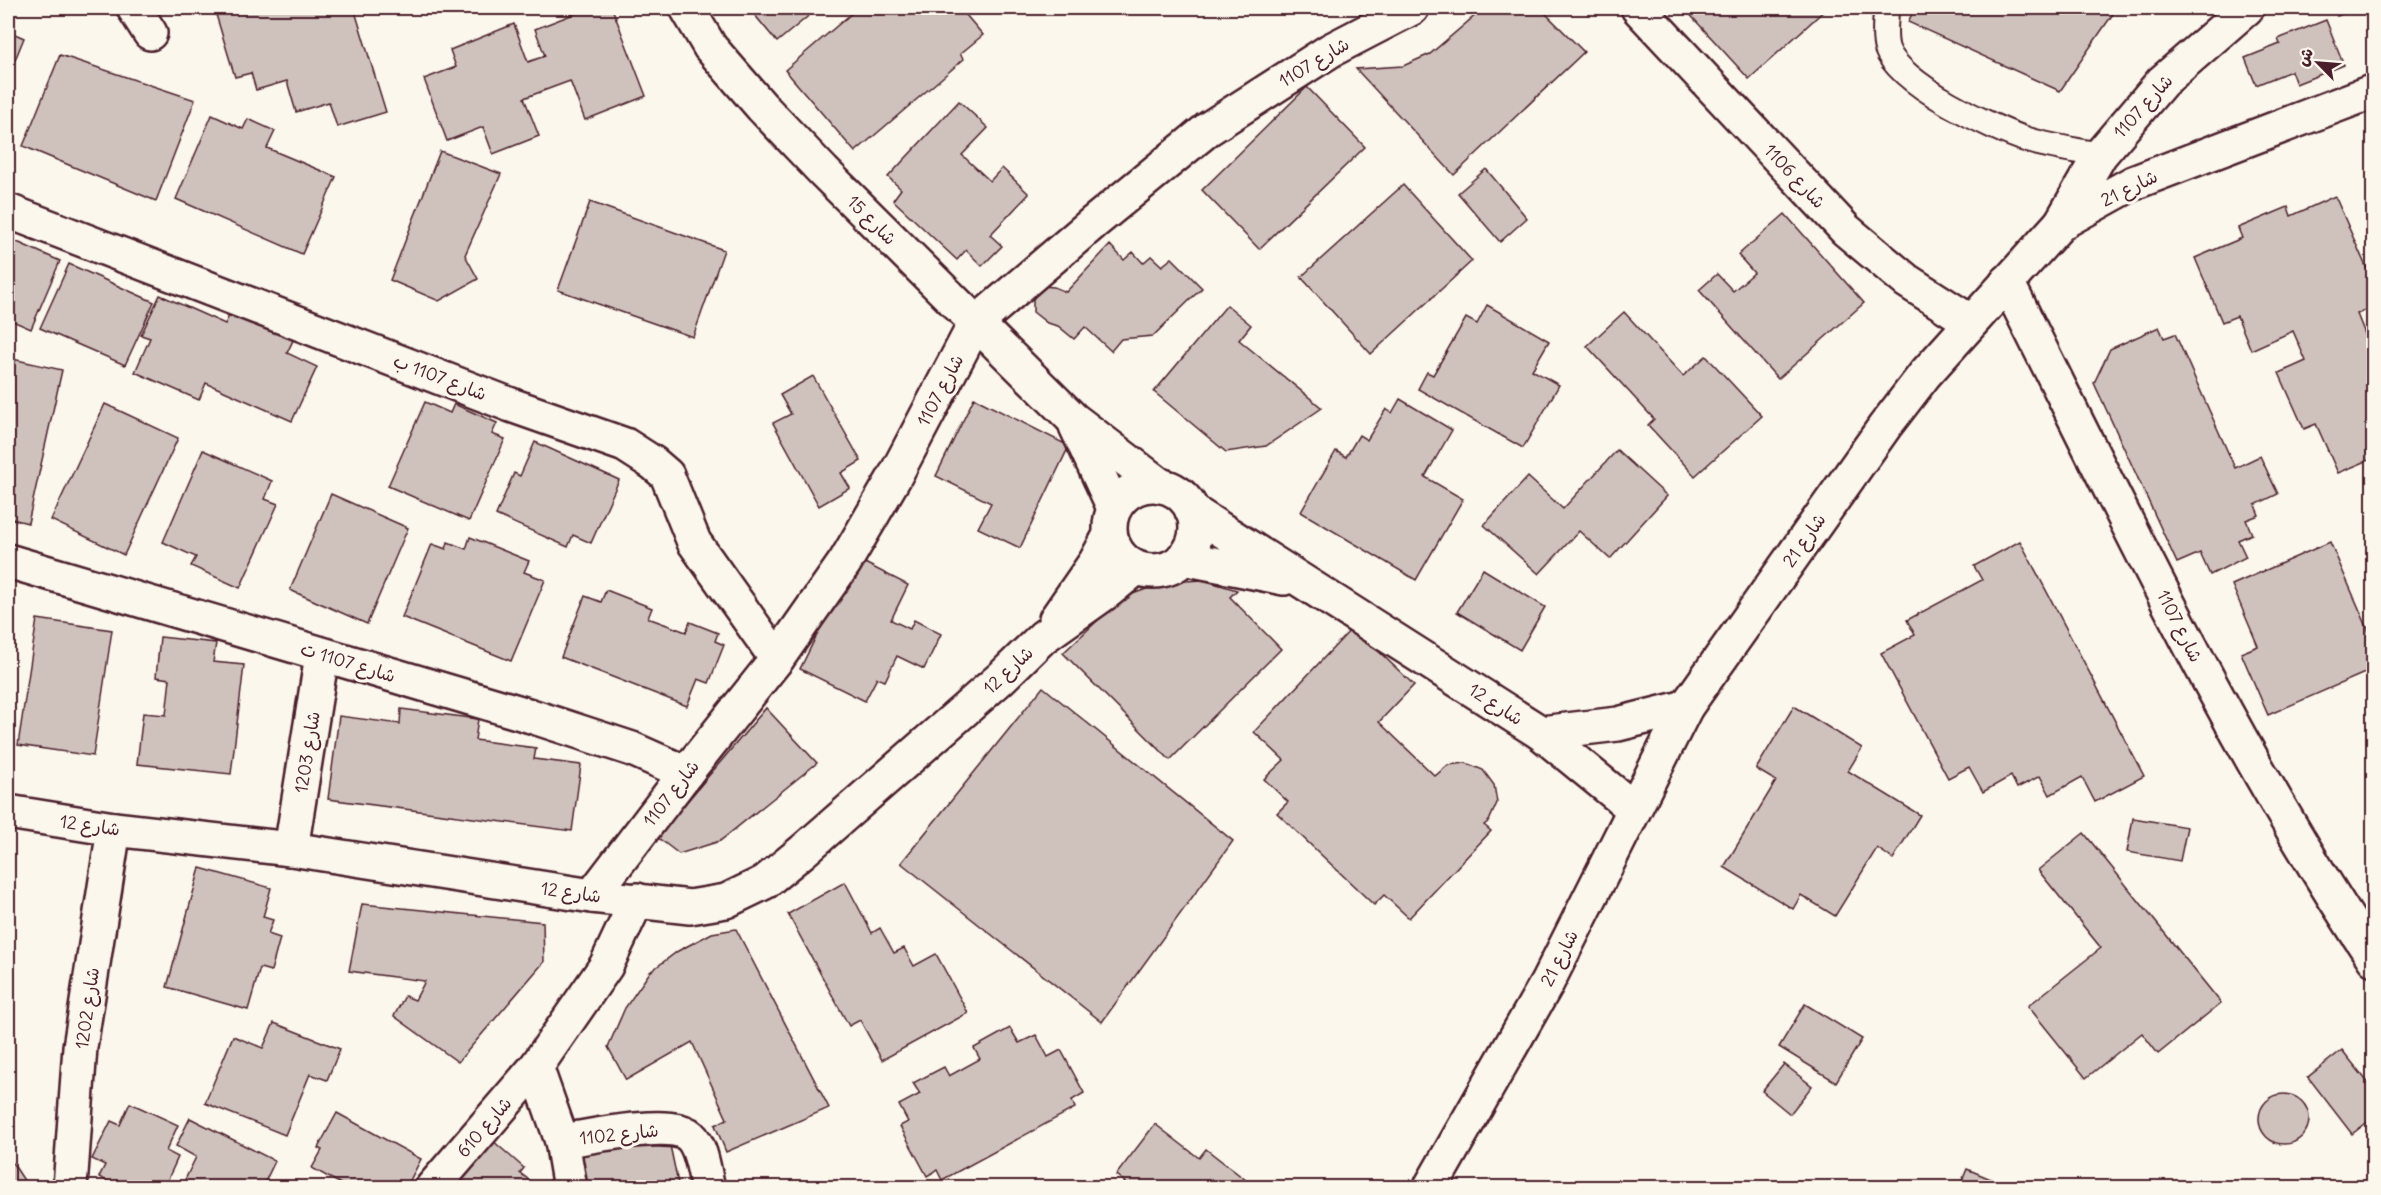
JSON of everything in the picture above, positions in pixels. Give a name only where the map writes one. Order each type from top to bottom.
[{"type":"street","name":"شارع 15","points":[[687,8],[710,48],[824,172],[1073,419],[1161,486]]},
{"type":"street","name":"شارع 1107","points":[[592,896],[777,658],[845,562],[894,478],[975,324],[1100,217],[1208,129],[1331,50],[1412,8]]},
{"type":"street","name":"شارع 1106","points":[[1638,8],[1846,230],[1907,281],[1971,322]]},
{"type":"street","name":"شارع 1107","points":[[2061,223],[2100,155],[2162,82],[2247,8]]},
{"type":"street","name":"شارع 21","points":[[1430,1188],[1547,983],[1686,707],[1885,426],[1925,374],[2061,223],[2133,183],[2373,91]]},
{"type":"street","name":"شارع 1107 ب","points":[[8,211],[512,405],[625,445],[667,475],[694,542],[777,658]]},
{"type":"street","name":"شارع 1107","points":[[2007,282],[2189,647],[2300,843],[2373,959]]},
{"type":"street","name":"شارع 15","points":[[1073,419],[1112,521]]},
{"type":"street","points":[[1148,485],[1161,486],[1174,491],[1185,500],[1192,511],[1196,523],[1191,548],[1173,566],[1149,571],[1136,568],[1124,560],[1115,549],[1112,521],[1123,497],[1134,489],[1148,485]]},
{"type":"street","name":"شارع 12","points":[[1192,511],[1541,733],[1634,809]]},
{"type":"street","name":"شارع 12","points":[[8,812],[114,829],[291,849],[592,896],[690,907],[726,901],[765,882],[812,844],[1001,678],[1042,637],[1096,561],[1112,521]]},
{"type":"street","name":"شارع 12","points":[[1183,558],[1279,578],[1299,579]]},
{"type":"street","name":"شارع 1107 ت","points":[[8,561],[542,720],[632,749],[686,773]]},
{"type":"street","name":"شارع 12","points":[[1042,637],[1108,591],[1136,568]]},
{"type":"street","name":"شارع 1203","points":[[291,849],[322,655]]},
{"type":"street","name":"شارع 12","points":[[1541,733],[1618,724],[1686,707]]},
{"type":"street","name":"شارع 1202","points":[[70,1188],[80,1047],[114,829]]},
{"type":"street","points":[[570,1188],[562,1141],[537,1066],[606,966],[638,900]]},
{"type":"street","name":"شارع 610","points":[[432,1188],[537,1066]]},
{"type":"street","name":"شارع 1102","points":[[562,1141],[643,1129],[684,1131],[697,1147],[708,1188]]},
{"type":"lane","points":[[1886,8],[1887,50],[1905,74],[1962,111],[2027,140],[2100,155]]},
{"type":"building","points":[[214,8],[354,8],[386,112],[337,127],[329,102],[296,112],[287,81],[256,90],[251,73],[235,77]]},
{"type":"building","points":[[403,8],[422,8],[405,13]]},
{"type":"building","points":[[589,8],[612,8],[646,96],[585,120],[570,81],[524,98],[539,136],[493,154],[483,127],[447,141],[424,79],[456,67],[450,50],[514,24],[528,62],[545,56],[535,29]]},
{"type":"building","points":[[749,8],[818,8],[777,42]]},
{"type":"building","points":[[858,8],[960,8],[983,35],[960,54],[964,59],[855,152],[785,70]]},
{"type":"building","points":[[1484,8],[1540,8],[1584,52],[1454,175],[1356,69],[1403,66],[1430,54]]},
{"type":"building","points":[[1684,8],[1827,8],[1749,79]]},
{"type":"building","points":[[1915,8],[2117,8],[2060,91],[1908,22]]},
{"type":"building","points":[[2334,8],[2359,8],[2337,16]]},
{"type":"building","points":[[2326,20],[2344,65],[2296,84],[2291,71],[2256,85],[2245,58],[2280,44],[2278,39]]},
{"type":"building","points":[[8,31],[24,38],[8,77]]},
{"type":"building","points":[[60,55],[195,100],[156,201],[23,146]]},
{"type":"building","points":[[1307,87],[1365,147],[1259,249],[1202,190]]},
{"type":"building","points":[[959,101],[988,128],[962,155],[990,181],[1002,168],[1029,194],[990,235],[1002,246],[982,266],[966,250],[957,260],[893,200],[901,189],[888,177]]},
{"type":"building","points":[[212,115],[243,129],[248,119],[275,131],[267,148],[336,177],[302,254],[176,199]]},
{"type":"building","points":[[440,151],[501,174],[465,255],[478,279],[439,301],[390,280]]},
{"type":"building","points":[[1486,169],[1527,218],[1500,242],[1458,193]]},
{"type":"building","points":[[1403,185],[1472,261],[1371,354],[1301,277]]},
{"type":"building","points":[[2335,196],[2374,285],[2374,307],[2357,314],[2367,339],[2374,336],[2374,458],[2338,473],[2316,424],[2304,429],[2279,373],[2306,361],[2293,331],[2251,350],[2237,316],[2222,322],[2195,258],[2242,238],[2238,228],[2288,207],[2291,216]]},
{"type":"building","points":[[590,202],[724,250],[693,337],[558,290]]},
{"type":"building","points":[[1785,214],[1864,303],[1778,379],[1699,290],[1717,274],[1733,291],[1754,273],[1738,255]]},
{"type":"building","points":[[8,238],[60,261],[31,329],[8,319]]},
{"type":"building","points":[[1110,245],[1124,260],[1133,252],[1143,263],[1151,256],[1162,266],[1172,258],[1202,288],[1153,336],[1121,339],[1111,351],[1085,327],[1074,339],[1058,326],[1047,323],[1033,312],[1033,299],[1042,286],[1054,287],[1066,292]]},
{"type":"building","points":[[69,264],[154,302],[125,365],[40,328]]},
{"type":"building","points":[[160,295],[225,324],[235,304],[297,332],[287,353],[317,367],[292,421],[206,383],[199,400],[135,372],[150,338],[141,335]]},
{"type":"building","points":[[1227,305],[1251,325],[1239,340],[1322,408],[1266,446],[1226,452],[1154,392]]},
{"type":"building","points":[[1487,305],[1549,341],[1532,370],[1559,385],[1523,448],[1418,389],[1427,372],[1433,375],[1466,318],[1477,324]]},
{"type":"building","points":[[1624,312],[1683,376],[1706,356],[1762,416],[1695,476],[1648,425],[1654,419],[1587,346]]},
{"type":"building","points":[[2159,327],[2164,338],[2175,334],[2235,468],[2260,456],[2278,494],[2255,505],[2259,515],[2246,520],[2252,534],[2238,540],[2246,557],[2210,575],[2200,553],[2177,563],[2094,383],[2110,349]]},
{"type":"building","points":[[8,358],[62,370],[28,523],[8,518]]},
{"type":"building","points":[[813,376],[861,461],[841,473],[850,488],[819,506],[773,423],[791,414],[780,395]]},
{"type":"building","points":[[974,398],[1069,446],[1020,548],[978,528],[991,503],[936,476]]},
{"type":"building","points":[[1400,399],[1452,430],[1425,477],[1463,499],[1416,580],[1301,512],[1336,451],[1346,457],[1359,435],[1367,440],[1386,409],[1392,413]]},
{"type":"building","points":[[425,402],[450,413],[454,404],[497,423],[492,434],[505,439],[469,521],[388,486]]},
{"type":"building","points":[[105,404],[178,438],[124,555],[51,520]]},
{"type":"building","points":[[535,442],[619,480],[591,543],[573,535],[568,547],[496,515],[514,473],[520,476]]},
{"type":"building","points":[[203,450],[272,481],[265,499],[278,504],[240,588],[191,566],[196,557],[163,542]]},
{"type":"building","points":[[1617,450],[1667,496],[1610,559],[1579,531],[1539,574],[1484,525],[1528,477],[1563,509]]},
{"type":"building","points":[[331,494],[408,528],[367,624],[290,590]]},
{"type":"building","points":[[470,537],[529,561],[524,572],[545,580],[511,661],[402,617],[432,544],[446,549],[448,542],[466,549]]},
{"type":"building","points":[[2020,541],[2144,776],[2095,802],[2082,777],[2050,795],[2040,776],[2017,788],[2011,776],[1983,792],[1969,767],[1948,778],[1881,653],[1915,635],[1907,620],[1982,580],[1974,566]]},
{"type":"building","points":[[2330,542],[2374,643],[2374,669],[2268,715],[2241,653],[2258,646],[2232,585]]},
{"type":"building","points":[[855,558],[908,585],[891,620],[910,629],[914,620],[941,634],[924,669],[897,656],[885,681],[877,678],[865,701],[800,669]]},
{"type":"building","points":[[1483,569],[1545,607],[1520,650],[1457,612]]},
{"type":"building","points":[[1203,580],[1237,590],[1230,597],[1281,649],[1170,760],[1063,653],[1127,596],[1166,582]]},
{"type":"building","points":[[606,590],[652,608],[648,618],[686,632],[690,622],[718,633],[715,641],[724,645],[709,683],[698,679],[687,706],[561,657],[585,596],[601,602]]},
{"type":"building","points":[[37,619],[112,630],[93,756],[18,745]]},
{"type":"building","points":[[1353,627],[1414,685],[1379,722],[1435,776],[1448,765],[1466,763],[1483,770],[1494,785],[1497,803],[1489,821],[1484,825],[1491,831],[1409,918],[1384,895],[1374,905],[1277,813],[1288,802],[1264,779],[1284,760],[1254,732]]},
{"type":"building","points":[[160,637],[216,643],[213,662],[244,665],[231,774],[137,764],[143,713],[166,715],[170,679],[156,677]]},
{"type":"building","points":[[1043,687],[1233,841],[1102,1022],[901,863]]},
{"type":"building","points":[[1794,706],[1862,748],[1848,771],[1920,815],[1893,859],[1877,848],[1835,916],[1801,895],[1793,909],[1724,867],[1776,781],[1756,769]]},
{"type":"building","points":[[766,708],[817,763],[720,841],[679,854],[657,837]]},
{"type":"building","points":[[401,709],[478,719],[475,740],[536,748],[534,759],[581,765],[572,831],[328,799],[339,716],[400,724]]},
{"type":"building","points":[[2133,818],[2187,827],[2180,861],[2127,852]]},
{"type":"building","points":[[2084,833],[2221,1003],[2158,1054],[2142,1033],[2086,1078],[2028,1006],[2101,948],[2038,870]]},
{"type":"building","points":[[200,868],[271,888],[263,917],[273,920],[268,934],[280,938],[271,971],[260,968],[248,1010],[167,987]]},
{"type":"building","points":[[845,882],[872,933],[880,928],[894,953],[904,948],[914,966],[936,954],[968,1013],[882,1060],[860,1020],[849,1026],[788,914]]},
{"type":"building","points":[[362,904],[543,922],[544,962],[458,1062],[394,1016],[405,996],[415,1000],[425,981],[349,971]]},
{"type":"building","points":[[736,929],[829,1108],[726,1152],[715,1125],[727,1119],[692,1042],[626,1080],[608,1047],[625,1008],[650,972],[678,951],[712,933]]},
{"type":"building","points":[[1805,1004],[1862,1039],[1836,1082],[1779,1047]]},
{"type":"building","points":[[274,1023],[340,1049],[327,1080],[310,1074],[285,1135],[205,1103],[233,1036],[263,1048]]},
{"type":"building","points":[[1010,1028],[1019,1043],[1036,1035],[1048,1057],[1061,1050],[1084,1093],[1072,1100],[1075,1108],[942,1180],[937,1170],[927,1176],[900,1126],[908,1122],[899,1105],[920,1094],[913,1083],[944,1067],[949,1076],[980,1059],[974,1048]]},
{"type":"building","points":[[2342,1050],[2374,1090],[2374,1117],[2352,1134],[2308,1077]]},
{"type":"building","points":[[1784,1064],[1812,1086],[1790,1114],[1762,1091]]},
{"type":"building","points":[[2284,1094],[2302,1101],[2309,1119],[2302,1137],[2284,1144],[2266,1137],[2259,1119],[2266,1101]]},
{"type":"building","points":[[130,1103],[178,1125],[166,1151],[178,1157],[164,1188],[104,1188],[107,1181],[99,1177],[105,1165],[92,1159],[111,1121],[120,1125]]},
{"type":"building","points":[[337,1113],[421,1159],[406,1188],[348,1188],[312,1168],[322,1150],[318,1148]]},
{"type":"building","points":[[190,1118],[275,1161],[262,1188],[181,1188],[196,1157],[176,1146]]},
{"type":"building","points":[[1155,1124],[1199,1158],[1206,1149],[1256,1188],[1120,1188],[1125,1182],[1116,1175]]},
{"type":"building","points":[[667,1131],[679,1188],[579,1188],[574,1166],[583,1164],[580,1149]]},
{"type":"building","points":[[492,1140],[524,1168],[520,1173],[540,1188],[437,1188]]},
{"type":"building","points":[[8,1156],[29,1188],[8,1188]]},
{"type":"building","points":[[1967,1169],[2012,1188],[1959,1188]]}]
